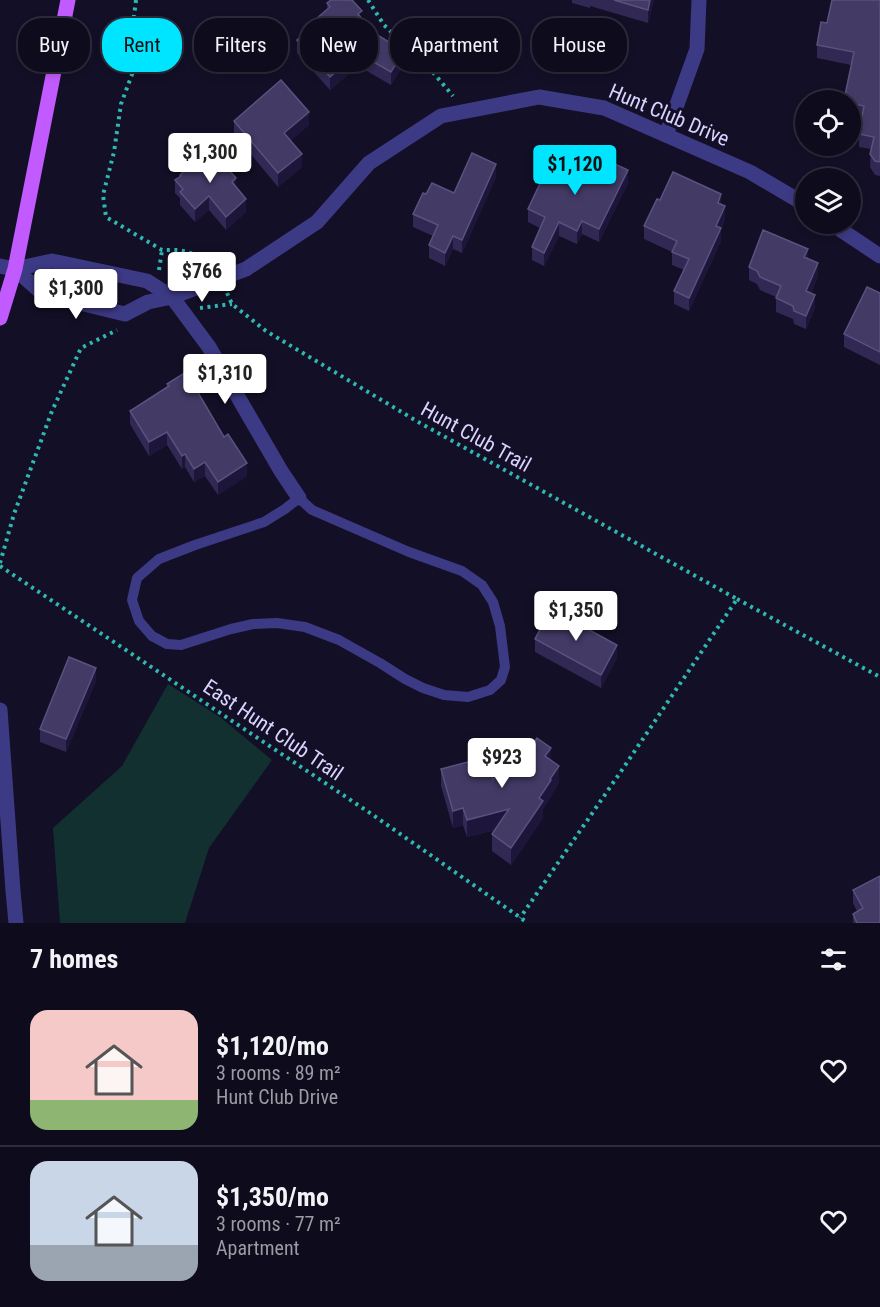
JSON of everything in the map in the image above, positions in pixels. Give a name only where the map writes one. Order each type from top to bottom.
[{"type":"main road","points":[[0,318],[7,267],[68,0]]},
{"type":"street","points":[[666,135],[697,49],[699,0]]},
{"type":"street","name":"Hunt Club Drive","points":[[7,267],[43,294],[125,314],[147,302],[172,297],[246,269],[317,222],[369,163],[441,116],[539,97],[604,108],[750,172],[795,199]]},
{"type":"street","points":[[847,234],[880,256]]},
{"type":"street","points":[[7,267],[52,261],[147,281],[172,297],[209,347],[299,498]]},
{"type":"street","points":[[0,710],[16,923]]},
{"type":"lane","points":[[299,498],[312,510],[409,552],[462,571],[482,585],[493,602],[500,626],[505,668],[501,680],[490,690],[468,697],[444,695],[405,679],[339,640],[305,627],[277,623],[253,624],[181,645],[167,644],[152,636],[139,621],[132,600],[137,578],[159,559],[264,522],[299,498]]},
{"type":"path","points":[[136,0],[132,32],[137,61],[121,104],[114,152],[103,195],[106,217],[162,250],[157,287]]},
{"type":"path","points":[[368,0],[384,25],[431,70],[466,111]]},
{"type":"path","name":"Hunt Club Trail","points":[[162,250],[179,250],[212,259],[232,304],[266,331],[420,423],[880,677]]},
{"type":"path","name":"East Hunt Club Trail","points":[[124,327],[81,348],[52,411],[14,514],[0,565],[354,802],[528,923]]},
{"type":"path","points":[[520,918],[737,599]]},
{"type":"green space","points":[[168,684],[220,717],[272,760],[209,848],[185,923],[60,923],[53,828],[122,766]]},
{"type":"building","points":[[331,0],[352,0],[362,11],[358,14],[361,18],[317,18],[330,7],[327,3]]},
{"type":"building","points":[[614,0],[650,0],[648,10]]},
{"type":"building","points":[[832,0],[880,0],[880,162],[875,161],[870,154],[874,137],[861,134],[864,106],[861,105],[861,90],[846,90],[854,52],[817,45],[821,22],[827,23]]},
{"type":"building","points":[[378,35],[390,43],[390,71],[378,65]]},
{"type":"building","points":[[326,72],[336,72],[330,77]]},
{"type":"building","points":[[281,80],[309,112],[284,133],[302,154],[278,173],[234,121]]},
{"type":"building","points":[[209,148],[236,178],[232,182],[246,199],[226,217],[209,196],[195,209],[180,192],[183,189],[175,180]]},
{"type":"building","points":[[472,153],[496,164],[462,240],[453,236],[445,253],[429,245],[438,225],[413,214],[423,193],[426,194],[432,183],[454,193]]},
{"type":"building","points":[[552,158],[566,165],[568,159],[589,169],[593,160],[602,164],[604,159],[628,170],[599,229],[582,221],[577,231],[559,222],[544,253],[532,247],[545,217],[528,209]]},
{"type":"building","points":[[673,172],[721,194],[718,203],[725,206],[716,226],[721,228],[689,298],[674,291],[689,259],[672,252],[677,241],[644,226]]},
{"type":"building","points":[[763,230],[808,249],[804,257],[818,263],[806,291],[815,295],[806,316],[794,311],[793,306],[776,298],[781,286],[760,277],[757,271],[749,267]]},
{"type":"building","points":[[867,287],[880,293],[880,352],[844,334]]},
{"type":"building","points":[[186,372],[224,437],[228,434],[247,463],[218,482],[205,462],[194,469],[185,454],[182,456],[167,432],[149,442],[130,411]]},
{"type":"building","points":[[551,609],[617,645],[601,675],[535,639]]},
{"type":"building","points":[[69,657],[96,668],[66,739],[40,729]]},
{"type":"building","points":[[537,738],[551,748],[545,756],[559,766],[539,798],[543,801],[511,848],[492,834],[509,809],[467,820],[463,808],[453,811],[441,769],[487,757],[493,780],[516,751],[524,757]]},
{"type":"building","points":[[880,876],[880,923],[857,923],[853,914],[863,908],[853,890]]}]
